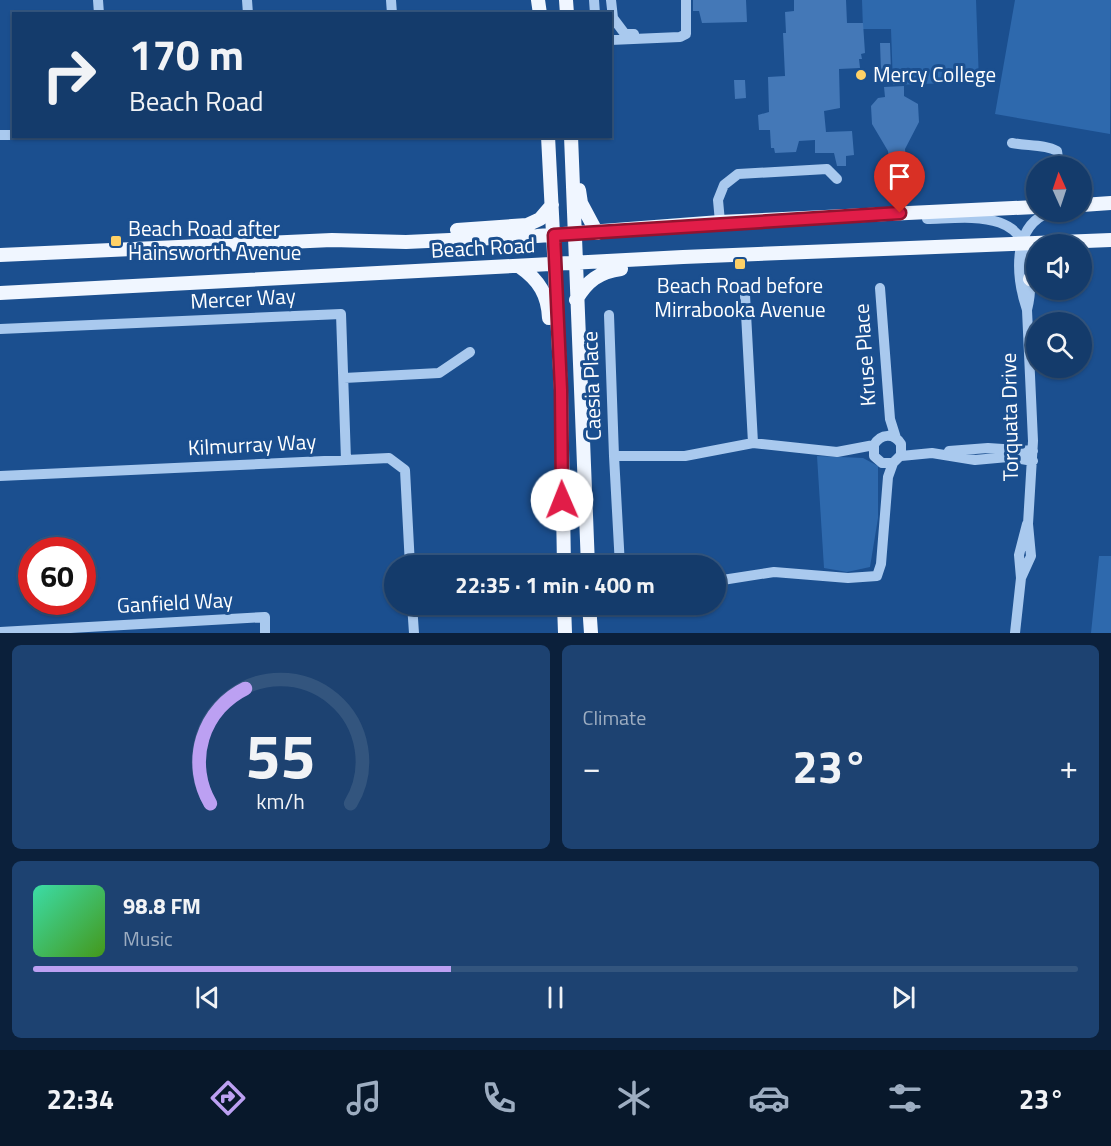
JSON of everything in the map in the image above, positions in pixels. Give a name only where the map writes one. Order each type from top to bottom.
[{"type":"main road","points":[[548,138],[561,390],[564,555]]},
{"type":"main road","points":[[571,138],[588,555]]},
{"type":"main road","points":[[577,138],[579,197],[597,233]]},
{"type":"main road","points":[[1092,204],[1111,203]]},
{"type":"main road","points":[[429,240],[456,230],[527,225],[540,219],[552,205]]},
{"type":"main road","name":"Beach Road","points":[[0,255],[332,240],[429,240],[554,235],[720,222],[1026,207]]},
{"type":"main road","points":[[1092,246],[1111,242]]},
{"type":"main road","name":"Beach Road","points":[[0,293],[683,257],[1111,242]]},
{"type":"main road","points":[[576,300],[593,278],[609,271],[655,266],[683,257]]},
{"type":"main road","points":[[520,267],[534,277],[548,302],[552,369],[561,390]]},
{"type":"main road","points":[[564,615],[565,633]]},
{"type":"main road","points":[[590,615],[591,633]]},
{"type":"street","points":[[612,40],[675,38],[686,34],[686,0]]},
{"type":"street","points":[[612,21],[625,34],[666,33],[675,38]]},
{"type":"street","points":[[1012,143],[1029,147],[1050,147],[1057,151],[1058,156]]},
{"type":"street","points":[[720,222],[718,200],[724,185],[738,174],[827,169],[837,179]]},
{"type":"street","name":"Torquata Drive","points":[[900,213],[920,219],[984,218],[998,221],[1016,231],[1026,249]]},
{"type":"street","name":"Torquata Drive","points":[[1015,633],[1021,578],[1019,555],[1023,533],[1028,524],[1033,456],[1027,310],[1022,295],[1018,253],[1034,222]]},
{"type":"street","name":"Kruse Place","points":[[880,288],[890,419],[884,453]]},
{"type":"street","points":[[745,295],[753,443]]},
{"type":"street","name":"Torquata Drive","points":[[1027,310],[1030,300]]},
{"type":"street","name":"Mercer Way","points":[[0,329],[341,314],[346,460]]},
{"type":"street","name":"Caesia Place","points":[[609,315],[619,555]]},
{"type":"street","points":[[344,378],[439,373],[470,352]]},
{"type":"street","name":"Kruse Place","points":[[884,453],[898,441],[890,419]]},
{"type":"street","points":[[884,453],[898,441],[951,451],[988,448],[1033,456]]},
{"type":"street","points":[[614,456],[685,456],[753,443],[837,452],[857,450],[884,453],[932,453],[975,460],[1033,456]]},
{"type":"street","points":[[726,579],[774,572],[848,578],[877,576],[881,564],[888,477],[884,453]]},
{"type":"street","name":"Kilmurray Way","points":[[0,476],[389,458],[405,470],[409,555]]},
{"type":"street","points":[[413,615],[414,633]]},
{"type":"street","name":"Ganfield Way","points":[[0,632],[265,617],[265,633]]},
{"type":"shaded area","points":[[862,0],[976,0],[979,82],[893,85],[891,29],[863,29]]},
{"type":"shaded area","points":[[1015,0],[1111,0],[1110,134],[995,114]]},
{"type":"shaded area","points":[[817,456],[863,458],[878,466],[878,518],[870,567],[847,572],[824,568]]},
{"type":"shaded area","points":[[1099,556],[1111,556],[1111,633],[1091,633]]},
{"type":"building","points":[[693,0],[746,0],[747,22],[702,23],[699,11],[693,11]]},
{"type":"building","points":[[794,0],[846,0],[847,23],[863,23],[865,53],[861,54],[862,59],[859,59],[860,68],[839,69],[840,108],[824,111],[826,132],[852,131],[854,155],[846,156],[846,166],[837,166],[834,153],[815,153],[815,140],[799,141],[796,152],[775,153],[774,148],[771,148],[770,130],[759,130],[758,115],[769,112],[768,77],[785,76],[783,33],[786,33],[785,12],[794,11]]},
{"type":"building","points":[[880,43],[890,43],[891,71],[881,71]]},
{"type":"building","points":[[734,80],[745,80],[746,98],[735,99]]},
{"type":"building","points":[[904,86],[904,96],[918,104],[919,122],[905,149],[906,160],[898,166],[889,161],[888,151],[872,124],[871,106],[878,98],[885,97],[884,87]]},
{"type":"place","name":"Mercy College","points":[[861,75]]},
{"type":"place","name":"Beach Road after Hainsworth Avenue","points":[[116,241]]},
{"type":"place","name":"Beach Road before Mirrabooka Avenue","points":[[740,264]]},
{"type":"route","points":[[562,500],[561,390],[554,235],[720,222],[900,213]]}]
